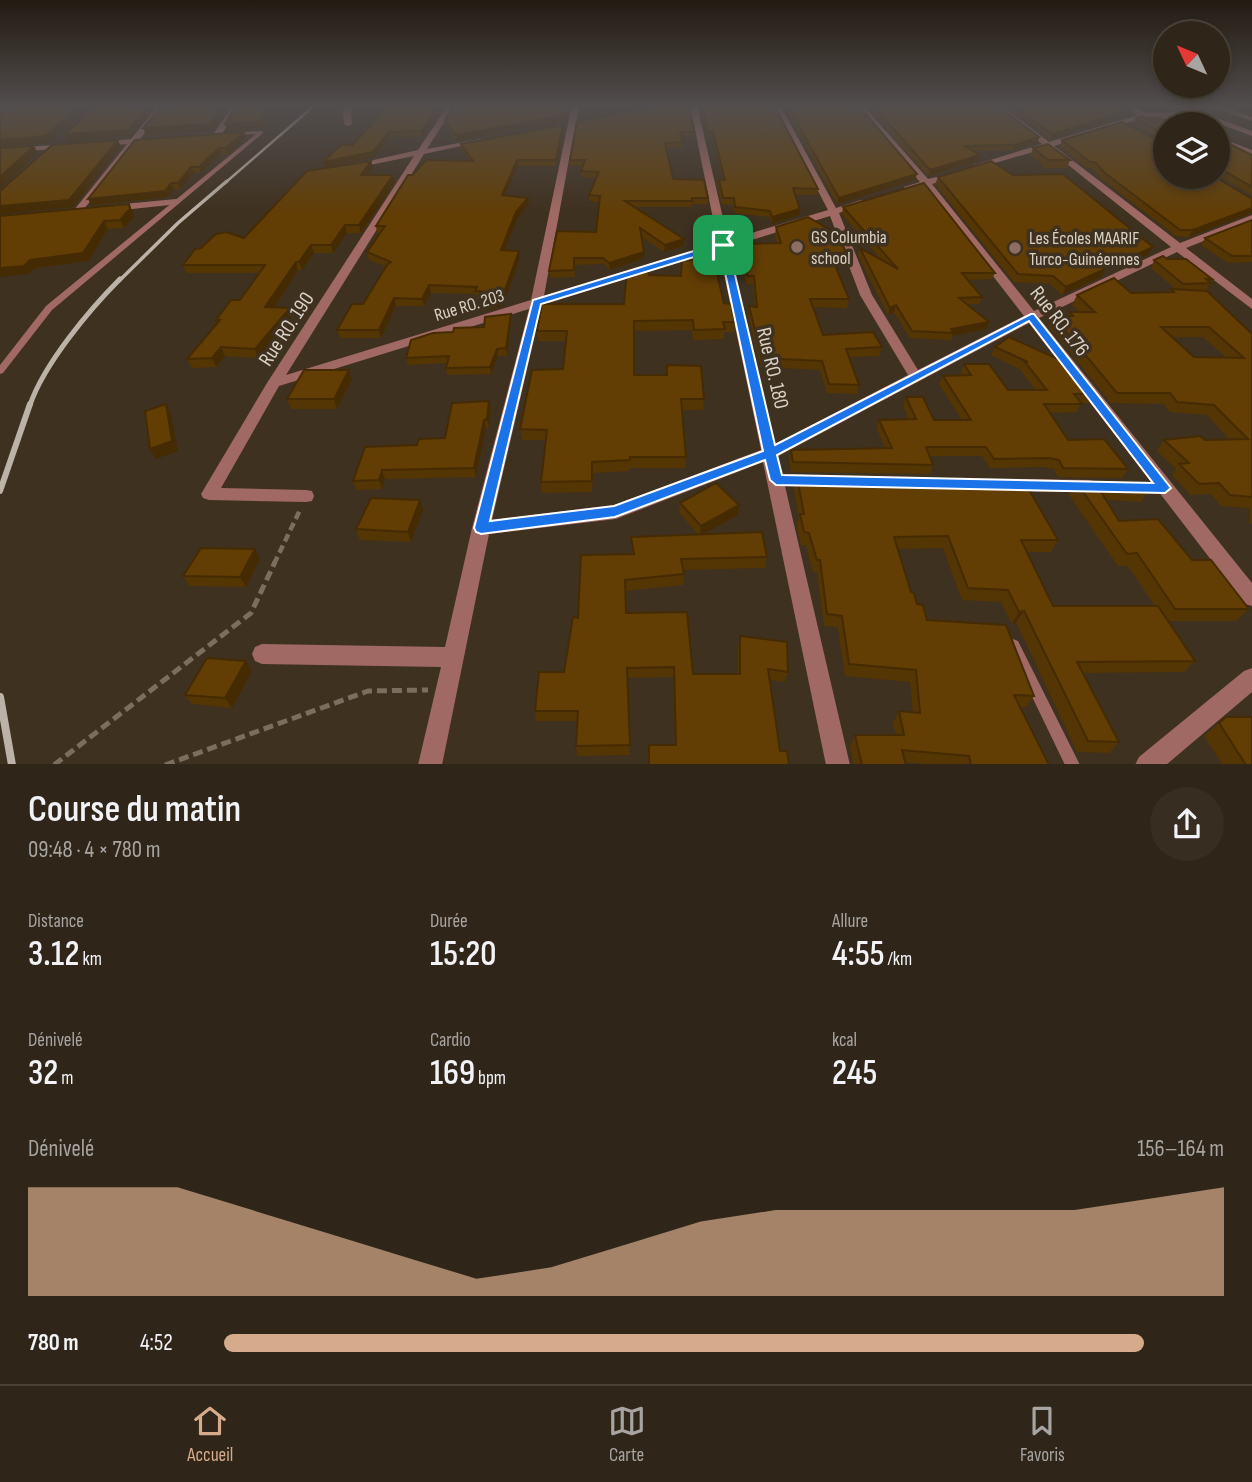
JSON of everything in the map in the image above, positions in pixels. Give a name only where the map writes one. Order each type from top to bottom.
[{"type":"street","points":[[47,155],[62,141]]},
{"type":"street","points":[[94,144],[149,141]]},
{"type":"street","name":"Rue RO. 190","points":[[306,496],[209,494],[274,383],[428,141]]},
{"type":"street","points":[[339,169],[481,141]]},
{"type":"street","points":[[430,764],[481,528],[537,302],[569,141]]},
{"type":"street","name":"Rue RO. 180","points":[[701,141],[838,764]]},
{"type":"street","points":[[796,141],[833,211],[866,295],[915,376]]},
{"type":"street","name":"Rue RO. 176","points":[[890,141],[926,183],[1252,598]]},
{"type":"street","points":[[1042,141],[1252,304]]},
{"type":"street","points":[[900,191],[1062,141]]},
{"type":"street","points":[[77,212],[133,142]]},
{"type":"street","points":[[0,151],[82,145]]},
{"type":"street","name":"Rue RO. 203","points":[[274,383],[873,199]]},
{"type":"street","points":[[102,210],[176,202]]},
{"type":"street","points":[[64,214],[89,211]]},
{"type":"street","points":[[481,528],[615,512],[770,453],[1031,317],[1179,247],[1252,218]]},
{"type":"street","points":[[776,480],[832,481]]},
{"type":"street","points":[[998,484],[1109,487]]},
{"type":"street","points":[[1137,487],[1165,488]]},
{"type":"street","points":[[262,654],[454,657]]},
{"type":"street","points":[[1148,764],[1252,678]]},
{"type":"lane","points":[[0,371],[49,308],[250,141]]},
{"type":"lane","points":[[1230,143],[1252,152]]},
{"type":"lane","points":[[1009,636],[1073,764]]},
{"type":"path","points":[[55,764],[251,613],[306,496]]},
{"type":"path","points":[[169,764],[368,691],[447,690]]},
{"type":"building","points":[[117,141],[69,200],[0,206],[0,191],[52,145]]},
{"type":"building","points":[[134,141],[234,141],[226,148],[219,148],[199,167],[191,167],[178,183],[171,183],[165,191],[88,199]]},
{"type":"building","points":[[357,141],[382,141],[373,152],[323,162],[341,145],[353,145]]},
{"type":"building","points":[[479,141],[560,141],[556,160],[517,160],[502,195],[528,198],[516,212],[501,250],[519,251],[502,298],[488,303],[490,292],[475,291],[477,287],[429,285],[422,299],[394,298],[379,330],[337,330],[352,304],[363,304],[391,262],[367,252],[385,226],[376,226],[408,175],[413,175],[426,160],[473,161],[461,144]]},
{"type":"building","points":[[574,141],[683,141],[665,143],[673,179],[704,180],[708,198],[692,198],[692,201],[625,201],[684,239],[665,245],[640,228],[644,252],[609,263],[603,258],[574,258],[574,270],[549,271],[557,231],[596,232],[600,196],[589,195],[599,172],[581,171],[585,160],[570,160]]},
{"type":"building","points":[[715,141],[793,141],[818,189],[793,188],[800,209],[772,217],[770,211],[735,207],[734,198],[723,198],[719,180],[725,180]]},
{"type":"building","points":[[807,141],[888,141],[917,174],[839,198]]},
{"type":"building","points":[[904,141],[1028,141],[1014,145],[965,146],[980,155],[930,170]]},
{"type":"building","points":[[1063,141],[1153,141],[1153,189],[1230,189],[1230,186],[1252,199],[1252,208],[1193,230],[1180,230],[1105,173],[1095,162],[1090,162]]},
{"type":"building","points":[[1048,144],[1070,160],[1048,160],[1033,148]]},
{"type":"building","points":[[1230,144],[1252,155],[1252,187],[1230,174]]},
{"type":"building","points":[[34,146],[0,177],[0,148]]},
{"type":"building","points":[[371,161],[361,175],[393,175],[359,225],[345,225],[331,245],[311,245],[299,262],[296,262],[265,307],[290,308],[255,349],[221,347],[212,358],[187,359],[220,320],[216,320],[231,300],[240,300],[265,265],[183,265],[195,249],[201,248],[216,234],[226,232],[244,238],[307,171]]},
{"type":"building","points":[[991,161],[1013,175],[1063,174],[1153,247],[1127,259],[1094,259],[1105,269],[1066,287],[1053,276],[1018,274],[938,177]]},
{"type":"building","points":[[924,183],[995,273],[962,273],[982,297],[959,298],[989,322],[951,329],[953,333],[912,331],[896,305],[890,308],[860,248],[898,269],[843,207]]},
{"type":"building","points":[[129,204],[130,209],[120,220],[104,221],[83,253],[30,260],[24,266],[0,268],[0,216]]},
{"type":"building","points":[[808,217],[839,235],[846,253],[830,253],[849,299],[810,299],[823,335],[873,332],[882,347],[846,349],[859,385],[829,384],[822,361],[762,358],[749,306],[757,307],[754,276],[748,276],[743,260],[748,260],[745,244],[781,243],[776,227]]},
{"type":"building","points":[[1252,220],[1252,256],[1232,256],[1205,238]]},
{"type":"building","points":[[1163,256],[1167,259],[1186,259],[1212,279],[1206,279],[1211,283],[1183,284],[1154,260]]},
{"type":"building","points":[[682,260],[714,261],[724,303],[731,304],[735,322],[723,322],[725,329],[694,330],[693,320],[634,321],[634,375],[667,375],[667,365],[701,366],[704,399],[681,399],[686,457],[630,457],[630,460],[592,462],[592,481],[541,482],[547,430],[520,429],[532,370],[563,369],[567,331],[537,331],[542,304],[624,304],[627,271],[647,265],[649,275],[681,276]]},
{"type":"building","points":[[1114,278],[1131,293],[1174,292],[1171,289],[1207,291],[1252,334],[1252,497],[1230,495],[1219,483],[1199,484],[1179,464],[1189,463],[1164,440],[1200,436],[1205,440],[1248,439],[1214,405],[1177,402],[1170,393],[1117,393],[1053,316],[1073,316],[1070,312],[1095,312],[1077,295]],"holes":[[[1161,327],[1209,327],[1244,358],[1194,357]]]},
{"type":"building","points":[[511,314],[506,348],[497,349],[490,367],[446,368],[449,356],[406,358],[411,340],[433,333],[453,332],[454,328],[484,327],[485,317]]},
{"type":"building","points":[[1009,337],[1069,364],[1092,394],[1074,394],[1082,404],[1044,404],[1068,440],[1104,439],[1128,469],[1063,468],[1059,460],[1049,458],[994,459],[986,447],[926,447],[933,465],[793,462],[791,450],[892,448],[879,420],[916,419],[906,397],[923,397],[934,420],[971,420],[943,376],[971,375],[964,364],[989,364],[1008,390],[1047,390],[1025,362],[1028,362],[995,347]]},
{"type":"building","points":[[304,370],[349,370],[334,399],[287,399]]},
{"type":"building","points":[[489,401],[474,468],[382,470],[379,480],[353,481],[365,447],[417,445],[419,439],[445,438],[452,403]]},
{"type":"building","points":[[166,404],[172,441],[150,449],[145,411]]},
{"type":"building","points":[[797,477],[989,483],[988,481],[1024,481],[1058,540],[1021,540],[1053,606],[1158,606],[1195,661],[1077,662],[1119,742],[1088,741],[1024,611],[1019,612],[1008,590],[968,588],[948,536],[894,537],[911,592],[914,593],[917,604],[923,605],[927,620],[1006,625],[1034,696],[1014,695],[1048,764],[971,764],[969,756],[902,750],[906,764],[862,764],[855,735],[904,735],[899,711],[920,713],[916,670],[849,664],[842,616],[827,614],[820,560],[817,560],[809,533],[804,532],[800,514],[804,514]]},
{"type":"building","points":[[1076,482],[1145,484],[1149,489],[1098,487],[1119,521],[1158,519],[1192,560],[1211,560],[1249,609],[1175,609],[1137,553],[1127,554]]},
{"type":"building","points":[[716,483],[739,505],[701,526],[680,503]]},
{"type":"building","points":[[371,498],[420,500],[408,532],[356,529]]},
{"type":"building","points":[[762,532],[767,557],[681,559],[684,574],[625,580],[626,613],[687,612],[693,674],[740,674],[740,636],[787,642],[788,672],[768,669],[780,751],[787,751],[789,764],[649,764],[649,745],[676,745],[674,667],[627,668],[630,745],[576,746],[578,711],[535,711],[539,672],[564,672],[573,617],[578,618],[581,555],[634,554],[631,537]]},
{"type":"building","points":[[201,548],[255,549],[240,577],[183,576]]},
{"type":"building","points":[[207,658],[246,661],[225,698],[185,695]]},
{"type":"building","points":[[1226,717],[1252,717],[1252,764],[1245,764],[1219,723]]},
{"type":"railway","points":[[225,183],[274,141]]},
{"type":"railway","points":[[119,281],[178,223],[227,181]]},
{"type":"railway","points":[[30,405],[56,355],[120,279]]},
{"type":"railway","points":[[0,491],[30,404]]},
{"type":"railway","points":[[0,697],[12,764]]},
{"type":"place","name":"GS Columbia school","points":[[797,247]]},
{"type":"place","name":"Les Écoles MAARIF Turco-Guinéennes","points":[[1015,248]]},
{"type":"route","points":[[723,245],[537,302],[481,528],[615,512],[770,453],[1031,317],[1165,488],[776,480],[770,453],[723,245]]}]
